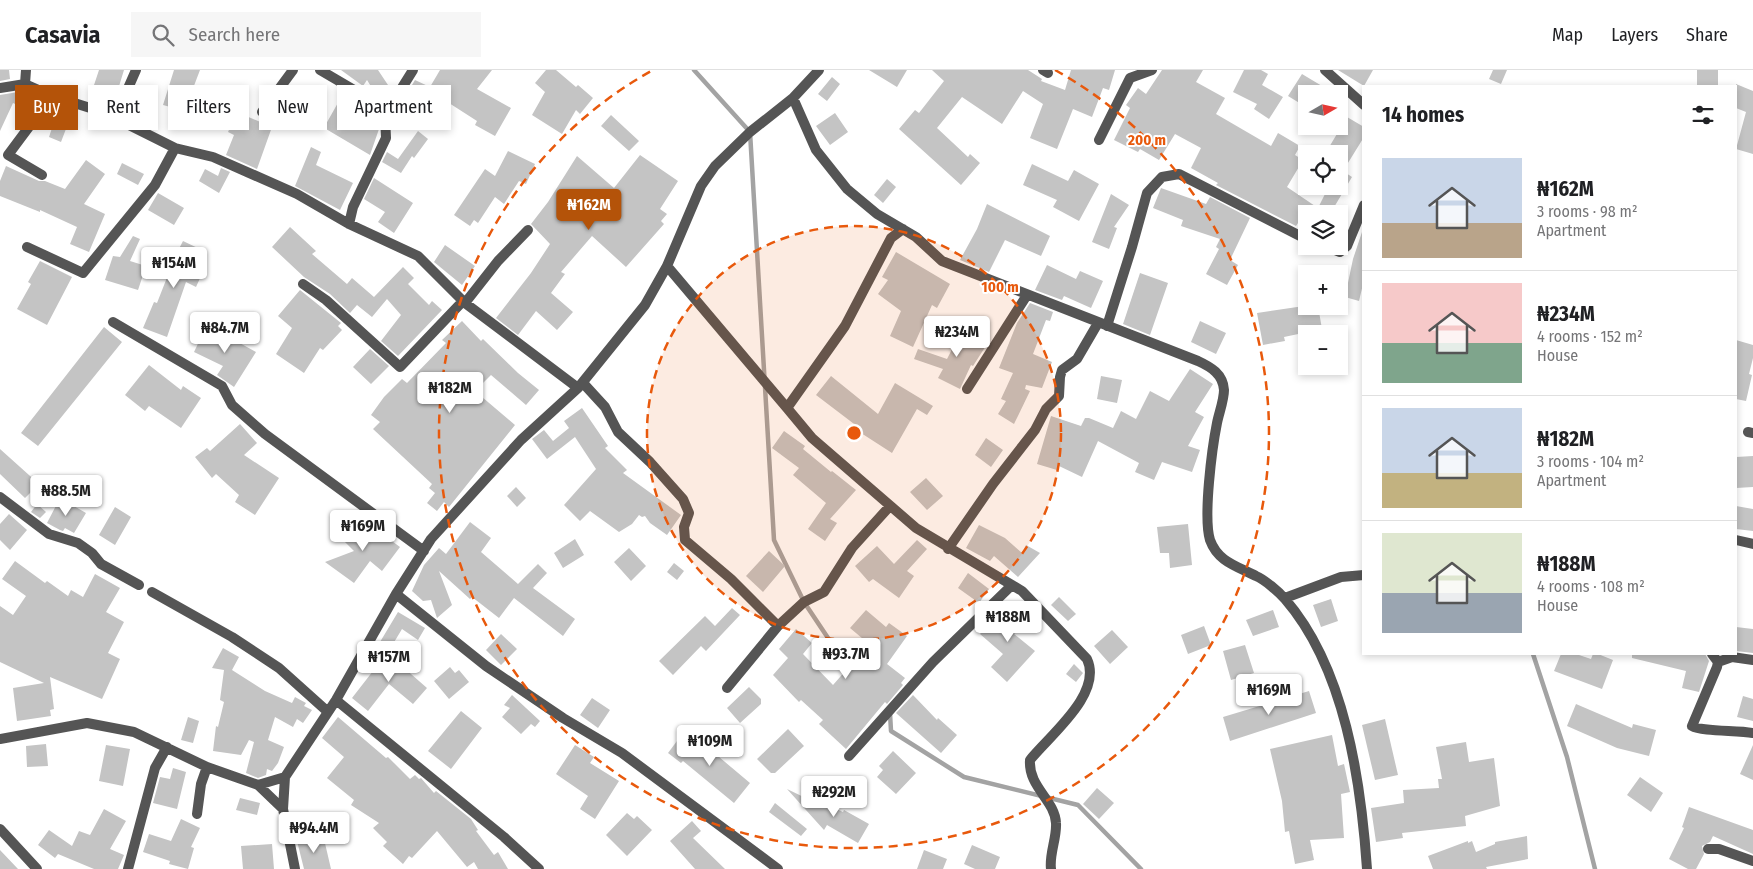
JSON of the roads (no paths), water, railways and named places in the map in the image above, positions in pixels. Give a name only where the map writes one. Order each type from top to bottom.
[{"type":"street","points":[[0,88],[26,84],[26,70]]},
{"type":"street","points":[[130,85],[136,70]]},
{"type":"street","points":[[282,85],[293,70]]},
{"type":"street","points":[[320,70],[346,85]]},
{"type":"street","points":[[404,85],[413,70]]},
{"type":"street","points":[[295,869],[283,809],[285,777],[336,700],[396,594],[424,551],[477,486],[521,440],[581,385],[645,304],[667,266],[701,186],[715,166],[750,132],[793,98],[819,70]]},
{"type":"street","points":[[1099,140],[1130,78],[1152,70]]},
{"type":"street","points":[[1325,70],[1362,102]]},
{"type":"street","points":[[793,98],[816,150],[847,189],[877,214],[916,237],[942,262],[1198,361],[1213,368],[1220,376],[1224,390],[1216,426],[1210,486],[1210,538],[1216,553],[1233,566],[1257,576],[1285,598],[1314,640],[1339,696],[1360,788],[1367,869]]},
{"type":"street","points":[[27,130],[8,155],[42,175]]},
{"type":"street","points":[[140,130],[175,148],[213,157],[297,194],[349,224],[418,256],[465,301],[581,385],[605,407],[618,432],[650,462],[683,499],[689,513],[684,527],[685,540],[731,579],[778,626]]},
{"type":"street","points":[[349,224],[353,207],[386,138],[386,130]]},
{"type":"street","points":[[28,248],[83,273],[155,185],[175,148]]},
{"type":"street","points":[[948,549],[992,484],[1035,430],[1046,409],[1059,396],[1062,370],[1077,359],[1102,324],[1132,247],[1147,193],[1162,177],[1179,174],[1298,235]]},
{"type":"street","points":[[1348,244],[1362,210]]},
{"type":"street","points":[[787,408],[845,326],[891,238],[903,229]]},
{"type":"street","points":[[303,284],[326,300],[400,366],[465,301],[498,261],[528,230]]},
{"type":"street","points":[[667,266],[812,438],[916,528],[948,549],[1022,591],[1087,659],[1092,669],[1088,689],[1079,705],[1030,760],[1029,771],[1050,806],[1056,822],[1051,869]]},
{"type":"street","points":[[967,389],[1027,295]]},
{"type":"street","points":[[113,322],[222,386],[232,405],[266,434],[424,551]]},
{"type":"street","points":[[0,497],[29,520],[40,525],[49,534],[78,543],[92,553],[101,564],[139,584]]},
{"type":"street","points":[[727,688],[778,626],[804,602],[824,592],[852,548],[890,506]]},
{"type":"street","points":[[1737,540],[1753,544]]},
{"type":"street","points":[[1285,598],[1341,577],[1362,575]]},
{"type":"street","points":[[849,756],[933,662],[1012,586]]},
{"type":"street","points":[[152,592],[232,637],[279,668],[328,712]]},
{"type":"street","points":[[396,594],[486,666],[562,718],[622,753],[778,869]]},
{"type":"street","points":[[1753,660],[1732,657],[1715,658],[1692,726],[1698,730],[1725,729],[1753,733]]},
{"type":"street","points":[[336,700],[504,837],[539,869]]},
{"type":"street","points":[[0,739],[87,723],[134,732],[207,767],[258,785],[283,809]]},
{"type":"street","points":[[128,869],[155,768],[167,747]]},
{"type":"street","points":[[197,814],[201,784],[207,767]]},
{"type":"street","points":[[258,785],[285,777]]},
{"type":"street","points":[[0,829],[37,869]]},
{"type":"street","points":[[1708,849],[1718,849],[1753,861]]},
{"type":"waterway","points":[[694,70],[750,132],[774,540],[804,602],[834,647],[854,667]]},
{"type":"waterway","points":[[1533,655],[1567,757],[1595,869]]},
{"type":"waterway","points":[[890,713],[891,731],[964,777],[1078,805],[1141,869]]}]
